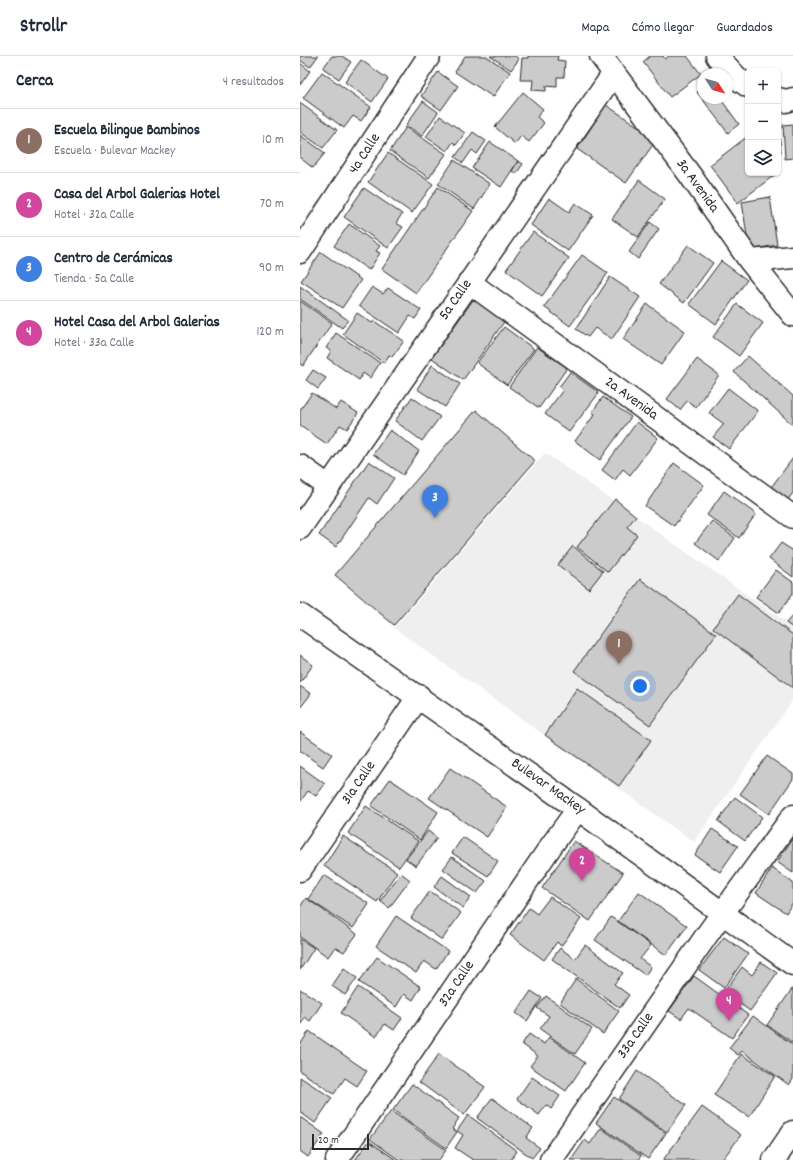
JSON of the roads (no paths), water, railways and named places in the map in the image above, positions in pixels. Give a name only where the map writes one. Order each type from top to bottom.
[{"type":"street","name":"4a Calle","points":[[300,252],[429,56]]},
{"type":"street","points":[[717,56],[738,79],[745,84]]},
{"type":"street","name":"3a Avenida","points":[[607,64],[690,175],[750,261],[793,315]]},
{"type":"street","name":"5a Calle","points":[[300,528],[469,282],[607,64]]},
{"type":"street","points":[[781,100],[793,100]]},
{"type":"street","points":[[750,261],[793,257]]},
{"type":"street","name":"2a Avenida","points":[[469,282],[793,516]]},
{"type":"street","points":[[300,466],[328,486]]},
{"type":"street","name":"Bulevar Mackey","points":[[300,615],[419,696],[578,808],[793,964]]},
{"type":"street","name":"31a Calle","points":[[300,870],[419,696]]},
{"type":"street","name":"32a Calle","points":[[337,1160],[578,808]]},
{"type":"street","name":"33a Calle","points":[[551,1160],[722,913],[793,816]]},
{"type":"street","points":[[774,1160],[793,1132]]},
{"type":"place","name":"Centro de Cerámicas","points":[[435,518]]},
{"type":"place","name":"Escuela Bilingue Bambinos","points":[[619,664]]},
{"type":"place","name":"Casa del Arbol Galerias Hotel","points":[[582,881]]},
{"type":"place","name":"Hotel Casa del Arbol Galerias","points":[[729,1021]]}]
